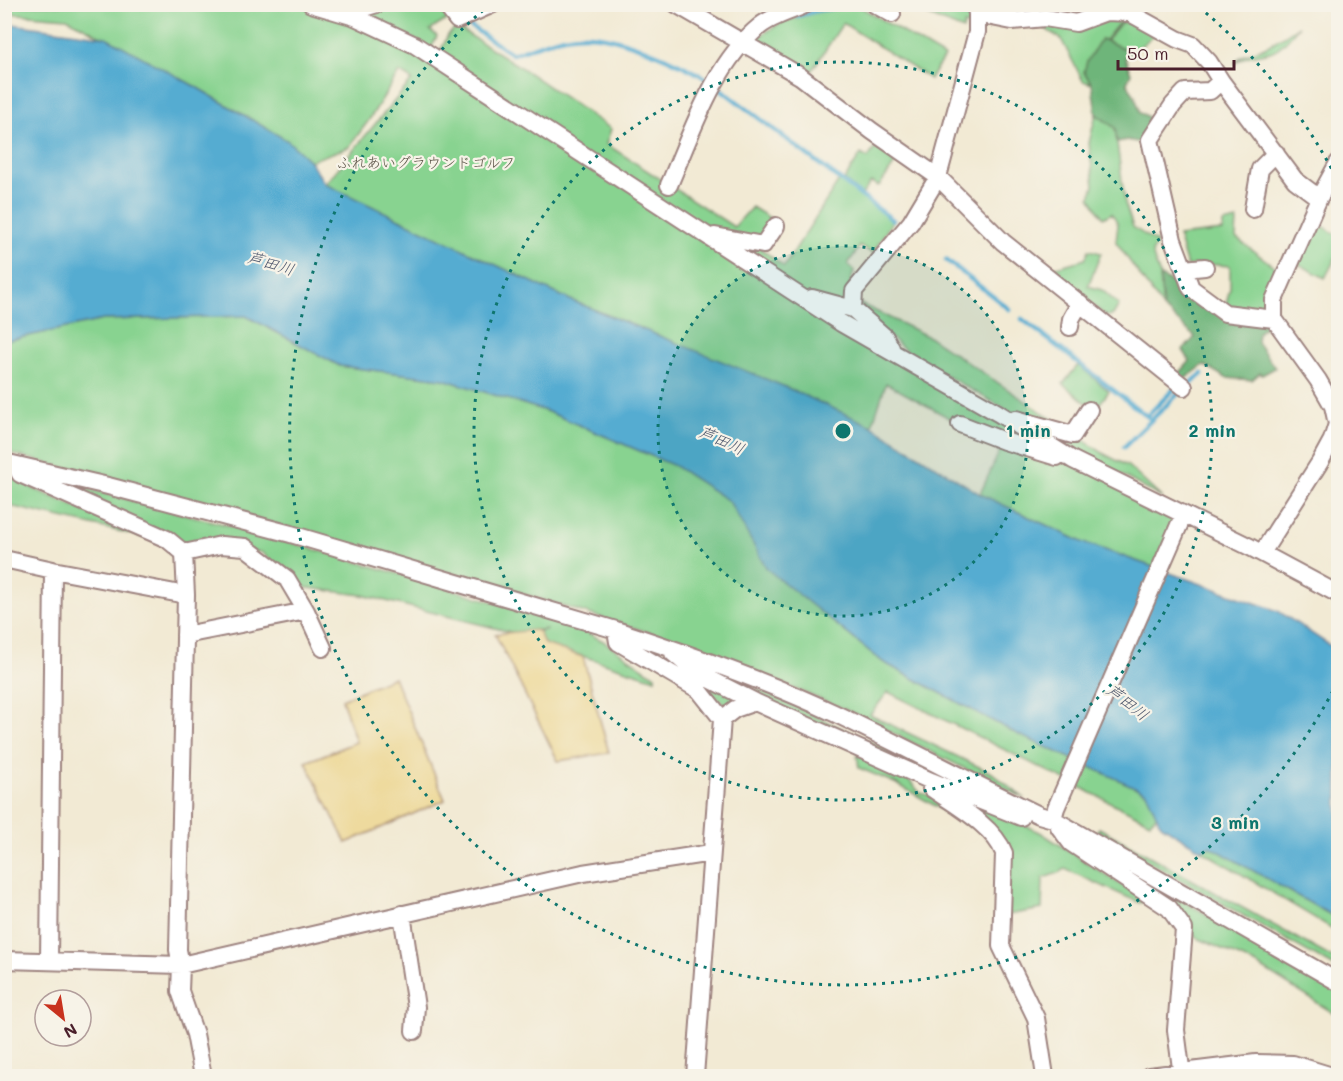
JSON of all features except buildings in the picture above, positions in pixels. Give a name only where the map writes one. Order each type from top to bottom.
[{"type":"street","points":[[311,4],[354,10],[415,45],[806,300],[1073,460],[1182,521],[1262,553],[1338,594]]},
{"type":"street","points":[[354,10],[377,4]]},
{"type":"street","points":[[445,4],[457,20],[493,4]]},
{"type":"street","points":[[676,4],[800,76],[872,131],[938,177],[1003,242],[1184,387]]},
{"type":"street","points":[[669,185],[712,86],[743,42],[775,11],[807,4]]},
{"type":"street","points":[[874,4],[892,14]]},
{"type":"street","points":[[853,309],[854,291],[911,222],[938,177],[977,32],[976,9],[1012,21],[1045,18],[1076,23],[1106,12],[1130,13],[1177,39],[1193,45],[1209,62],[1295,180],[1319,198]]},
{"type":"street","points":[[1221,81],[1210,91],[1185,92],[1173,105],[1161,132],[1150,140],[1171,199],[1173,240],[1191,288],[1225,313],[1274,319]]},
{"type":"street","points":[[1253,209],[1260,169],[1276,153]]},
{"type":"street","points":[[1262,553],[1320,462],[1332,440],[1337,424],[1333,406],[1323,388],[1274,319],[1274,300],[1319,198],[1338,163]]},
{"type":"street","points":[[705,234],[763,245],[776,226]]},
{"type":"street","points":[[1184,269],[1205,267]]},
{"type":"street","points":[[806,300],[811,298],[853,309],[885,337],[895,354]]},
{"type":"street","points":[[1070,327],[1071,319],[1080,303]]},
{"type":"street","points":[[998,413],[1073,435],[1089,411]]},
{"type":"street","points":[[960,424],[1004,441],[1073,460]]},
{"type":"street","points":[[10,463],[20,474],[167,539],[184,553],[186,635],[178,950],[181,965],[180,991],[195,1035],[202,1077]]},
{"type":"street","points":[[10,463],[291,534],[665,645],[754,679],[834,713],[1039,815],[1054,813],[1338,981]]},
{"type":"street","points":[[665,645],[694,671],[755,702],[931,781],[1036,823],[1054,813],[1182,521]]},
{"type":"street","points":[[184,553],[221,545],[245,547],[287,579],[306,611],[323,648]]},
{"type":"street","points":[[4,559],[186,595]]},
{"type":"street","points":[[49,961],[53,570]]},
{"type":"street","points":[[186,635],[306,611]]},
{"type":"street","points":[[616,630],[618,642],[699,690],[722,719],[695,1077]]},
{"type":"street","points":[[722,719],[735,709],[755,702]]},
{"type":"street","points":[[931,781],[929,786],[988,830],[1004,853],[1000,946],[1036,1018],[1045,1077]]},
{"type":"street","points":[[1054,813],[1071,843],[1169,908],[1184,929],[1176,1030],[1182,1074]]},
{"type":"street","points":[[4,960],[181,965],[583,873],[711,853]]},
{"type":"street","points":[[402,914],[416,1007],[414,1030]]},
{"type":"street","points":[[1149,1077],[1265,1063],[1293,1064],[1332,1077]]},
{"type":"green space","name":"ふれあいグラウンドゴルフ","points":[[311,4],[439,54],[448,35],[457,27],[611,129],[606,144],[734,227],[752,207],[770,218],[762,238],[753,242],[784,267],[840,179],[893,220],[873,253],[860,246],[848,264],[854,271],[847,294],[895,354],[1175,519],[1159,569],[1082,542],[980,494],[1004,441],[960,424],[886,383],[872,426],[783,386],[568,299],[325,184],[412,80],[399,72],[349,147],[310,161],[288,141],[196,87],[67,18],[5,13],[4,5]]},
{"type":"green space","points":[[384,5],[438,5],[450,18],[430,30],[437,36],[431,49],[373,17],[372,11]]},
{"type":"green space","points":[[907,5],[933,5],[970,18],[970,26],[964,25],[963,30]]},
{"type":"green space","points":[[859,6],[944,57],[930,79],[843,23],[811,72],[807,69],[803,73],[754,43],[757,41],[755,39],[782,22],[818,12]]},
{"type":"green space","points":[[1109,16],[1123,18],[1105,40],[1101,39],[1084,72],[1092,84],[1083,81],[1061,39],[1047,30],[1040,22]]},
{"type":"green space","points":[[1128,17],[1158,32],[1133,52],[1106,41],[1123,20],[1123,23],[1127,22]]},
{"type":"green space","points":[[1299,26],[1285,42],[1271,52],[1246,57],[1234,64],[1241,57],[1267,46]]},
{"type":"green space","points":[[1101,39],[1133,52],[1125,58],[1131,73],[1127,83],[1135,96],[1140,113],[1146,115],[1151,122],[1148,135],[1142,143],[1127,140],[1117,142],[1115,128],[1096,114],[1092,84],[1084,72],[1087,61]]},
{"type":"green space","points":[[1096,114],[1115,128],[1125,203],[1133,227],[1157,243],[1152,253],[1160,276],[1163,308],[1116,242],[1118,224],[1112,213],[1103,218],[1090,197],[1094,186],[1089,143]]},
{"type":"green space","points":[[886,143],[929,181],[898,159],[880,185],[871,182],[862,195],[844,180],[861,154],[868,158],[874,149],[881,149]]},
{"type":"green space","points":[[1237,220],[1236,238],[1279,270],[1266,298],[1267,308],[1262,315],[1225,308],[1230,288],[1230,266],[1205,264],[1187,266],[1178,236],[1223,231],[1223,223]]},
{"type":"green space","points":[[1317,222],[1338,236],[1338,253],[1325,278],[1298,264]]},
{"type":"green space","points":[[1089,250],[1101,253],[1088,286],[1102,290],[1119,305],[1113,315],[1106,316],[1049,269],[1085,259]]},
{"type":"green space","points":[[1160,276],[1190,292],[1268,324],[1258,333],[1257,342],[1275,368],[1262,375],[1260,373],[1252,380],[1226,378],[1204,365],[1182,381],[1177,376],[1190,361],[1183,350],[1195,337],[1163,308]]},
{"type":"green space","points":[[857,302],[931,338],[1106,455],[1128,466],[1162,498],[917,359],[887,335]]},
{"type":"green space","points":[[246,316],[340,366],[443,379],[546,411],[675,466],[729,501],[767,569],[883,662],[1017,734],[1146,792],[1157,815],[1150,822],[888,692],[870,715],[992,773],[1024,798],[849,711],[671,639],[510,590],[315,535],[5,452],[4,341],[103,320]]},
{"type":"green space","points":[[1078,365],[1109,391],[1095,410],[1063,384]]},
{"type":"green space","points":[[4,470],[34,489],[148,538],[5,505]]},
{"type":"green space","points":[[30,474],[262,534],[573,625],[603,641],[655,676],[655,679],[544,644],[539,632],[547,629],[515,633],[362,595],[301,587],[261,552],[188,548]]},
{"type":"green space","points":[[631,643],[759,690],[1032,817],[758,700],[726,706],[715,696]]},
{"type":"green space","points":[[857,755],[903,773],[920,793],[941,802],[972,827],[897,784],[859,768]]},
{"type":"green space","points":[[942,789],[1040,832],[1146,901],[1140,903],[1065,869],[1043,878],[1042,909],[1007,915],[1010,855]]},
{"type":"green space","points":[[1099,828],[1338,961],[1338,969],[1096,832]]},
{"type":"green space","points":[[1210,846],[1338,919],[1338,932],[1201,850]]},
{"type":"green space","points":[[1089,849],[1338,987],[1338,1016],[1257,965],[1191,935]]},
{"type":"sand","points":[[535,630],[539,632],[544,644],[583,657],[609,753],[558,761],[495,634]]},
{"type":"sand","points":[[394,677],[445,800],[346,843],[306,762],[356,742],[342,699]]},
{"type":"water","name":"芦田川","points":[[5,23],[106,37],[288,141],[310,161],[325,184],[568,299],[783,386],[872,426],[980,494],[1082,542],[1278,611],[1338,651],[1338,919],[1210,846],[1201,850],[1161,825],[1146,792],[1017,734],[883,662],[767,569],[729,501],[675,466],[546,411],[443,379],[340,366],[246,316],[103,320],[5,341]]},
{"type":"waterway","points":[[939,4],[969,16]]},
{"type":"waterway","points":[[989,7],[992,4]]},
{"type":"waterway","points":[[1086,4],[1095,13]]},
{"type":"waterway","points":[[797,16],[819,10],[856,5]]},
{"type":"waterway","points":[[464,22],[512,54],[565,37],[597,36],[649,51],[712,82]]},
{"type":"waterway","points":[[718,87],[893,220]]},
{"type":"waterway","points":[[946,260],[1009,309]]},
{"type":"waterway","points":[[1022,319],[1148,417]]},
{"type":"waterway","points":[[1124,447],[1181,391],[1202,374]]},
{"type":"waterway","points":[[1147,416],[1176,387]]}]
